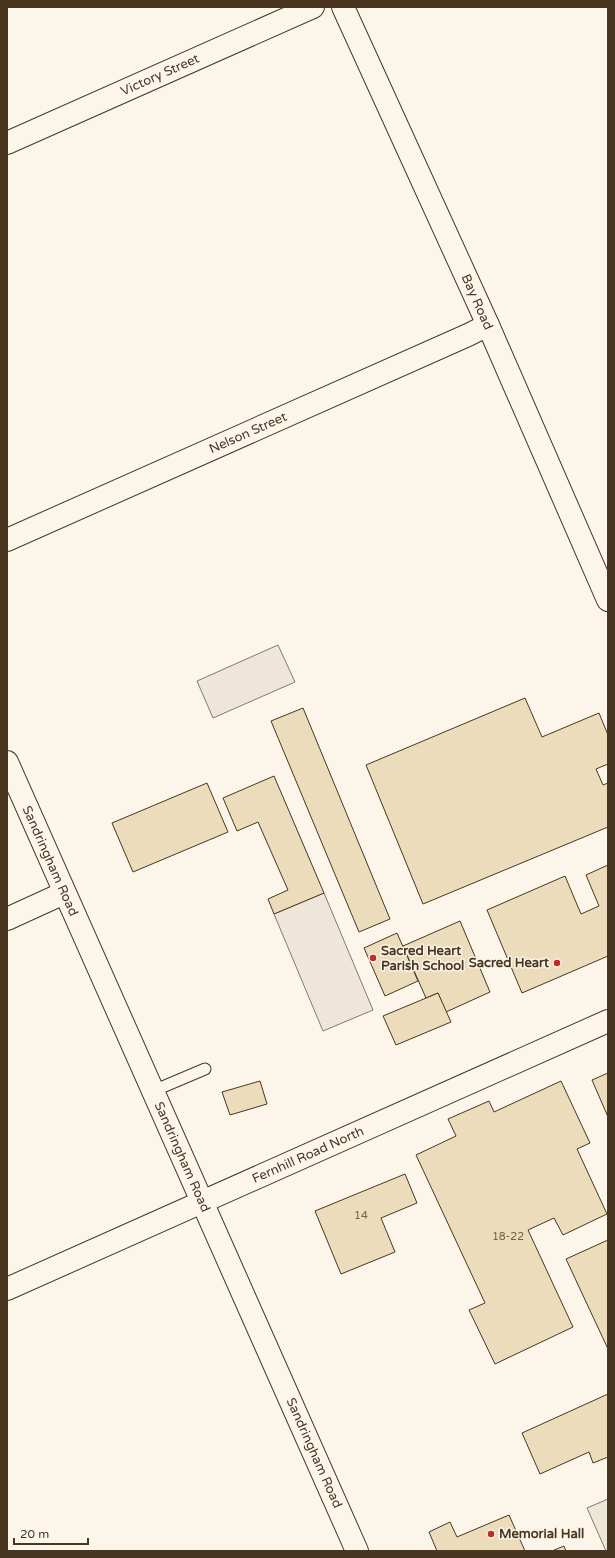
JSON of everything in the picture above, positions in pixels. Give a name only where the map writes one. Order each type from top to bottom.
[{"type":"street","name":"Victory Street","points":[[7,143],[313,7]]},
{"type":"street","name":"Bay Road","points":[[343,7],[488,325],[608,600]]},
{"type":"street","name":"Nelson Street","points":[[7,540],[488,325]]},
{"type":"street","name":"Sandringham Road","points":[[7,762],[358,1551]]},
{"type":"street","points":[[7,919],[64,893]]},
{"type":"street","name":"Fernhill Road North","points":[[7,1289],[608,1021]]},
{"type":"lane","points":[[153,1090],[205,1070]]},
{"type":"shaded area","points":[[278,645],[295,682],[213,718],[197,681]]},
{"type":"shaded area","points":[[324,893],[373,1010],[323,1031],[274,914]]},
{"type":"shaded area","points":[[608,1499],[608,1551],[606,1551],[587,1508]]},
{"type":"building","points":[[525,698],[542,737],[599,713],[608,735],[608,764],[596,769],[603,785],[608,783],[608,827],[423,904],[366,765]]},
{"type":"building","points":[[303,708],[390,919],[359,932],[271,721]]},
{"type":"building","points":[[274,776],[324,893],[274,914],[268,899],[288,890],[258,822],[237,831],[223,798]]},
{"type":"building","points":[[207,783],[228,832],[133,872],[112,823]]},
{"type":"building","points":[[608,865],[608,956],[522,993],[487,910],[565,876],[581,914],[599,906],[586,875]]},
{"type":"building","points":[[460,921],[490,992],[446,1012],[438,993],[426,998],[403,946]]},
{"type":"building","points":[[397,933],[418,981],[385,996],[364,948]]},
{"type":"building","points":[[438,993],[451,1022],[396,1045],[383,1016]]},
{"type":"building","points":[[608,1073],[608,1117],[592,1080]]},
{"type":"building","points":[[260,1081],[267,1104],[230,1115],[222,1092]]},
{"type":"building","points":[[561,1081],[590,1143],[577,1149],[607,1214],[563,1235],[554,1218],[528,1230],[573,1327],[495,1364],[469,1310],[485,1303],[416,1155],[456,1136],[448,1119],[489,1101],[494,1112]]},
{"type":"building","points":[[405,1174],[417,1203],[381,1218],[395,1252],[341,1274],[315,1211]]},
{"type":"building","points":[[608,1240],[608,1349],[566,1259]]},
{"type":"building","points":[[608,1394],[608,1457],[593,1463],[589,1452],[540,1474],[522,1433]]},
{"type":"building","name":"Memorial Hall","points":[[509,1515],[525,1551],[437,1551],[429,1532],[450,1522],[457,1537]]},
{"type":"building","points":[[564,1546],[566,1551],[552,1551]]},
{"type":"place","name":"Sacred Heart Parish School","points":[[373,958]]},
{"type":"place","name":"Sacred Heart","points":[[557,963]]},
{"type":"place","name":"Memorial Hall","points":[[491,1534]]}]
